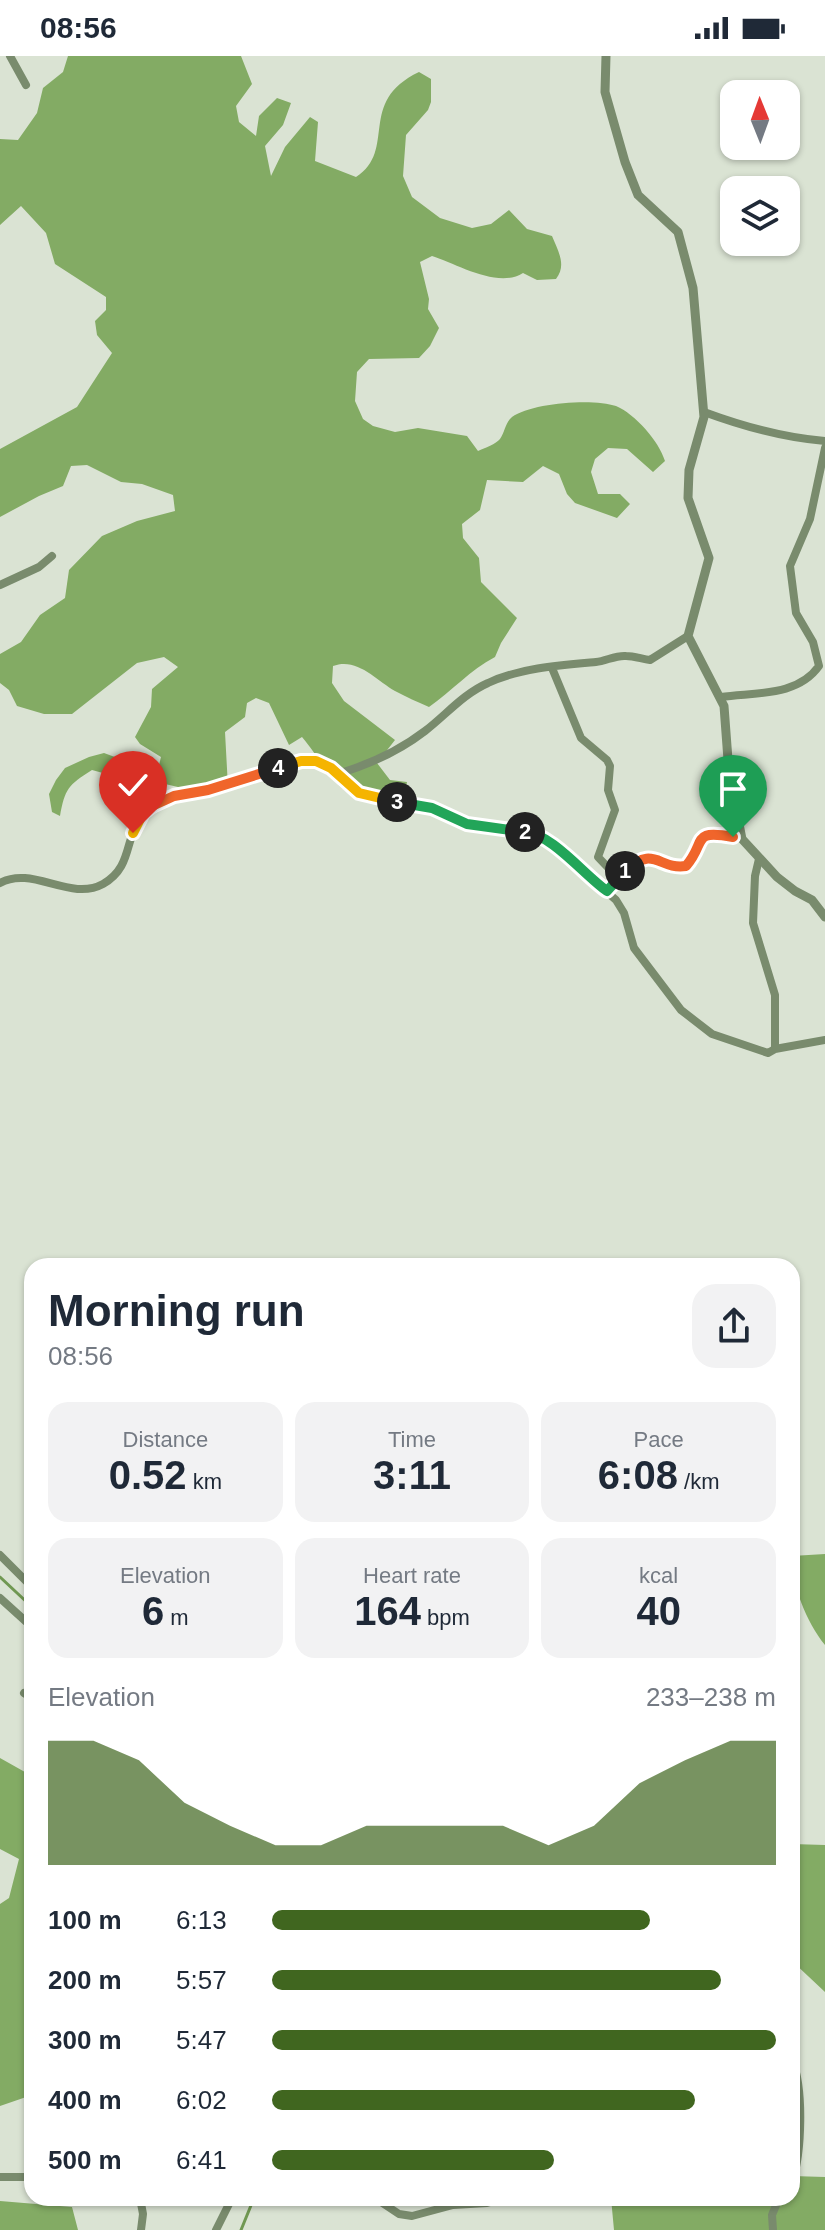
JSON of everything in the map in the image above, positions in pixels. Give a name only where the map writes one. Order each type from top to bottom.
[{"type":"street","points":[[10,56],[26,85]]},
{"type":"street","points":[[337,774],[404,745],[427,730],[448,708],[488,683],[623,655],[650,660],[688,636],[709,558],[688,498],[689,470],[704,412],[693,288],[678,232],[638,195],[625,162],[605,92],[606,56]]},
{"type":"street","points":[[704,412],[743,425],[806,440],[825,441]]},
{"type":"street","points":[[721,697],[787,688],[811,677],[819,666],[813,642],[796,613],[790,566],[810,519],[825,448]]},
{"type":"street","points":[[0,585],[39,567],[52,556]]},
{"type":"street","points":[[688,636],[724,706],[729,773],[741,835],[759,859],[795,891],[812,900],[825,917]]},
{"type":"street","points":[[552,668],[581,738],[610,766],[608,790],[615,810],[598,857],[617,877]]},
{"type":"street","points":[[0,883],[10,878],[23,878],[71,889],[91,890],[121,870],[143,813],[157,802],[301,761],[316,761],[359,793],[376,799],[432,808],[467,824],[532,832],[547,839],[588,878],[607,891],[624,913],[634,948],[681,1010],[712,1034],[768,1053],[825,1040]]},
{"type":"street","points":[[607,891],[617,877],[635,862],[655,858],[670,865],[686,866],[704,836],[712,833],[733,837],[741,835]]},
{"type":"street","points":[[759,859],[753,923],[775,995],[775,1049]]},
{"type":"street","points":[[0,1555],[24,1579]]},
{"type":"street","points":[[0,1598],[24,1620]]},
{"type":"street","points":[[0,2177],[24,2177]]},
{"type":"street","points":[[141,2206],[143,2229]]},
{"type":"street","points":[[216,2230],[228,2206]]},
{"type":"street","points":[[387,2206],[399,2214],[412,2216],[449,2206]]},
{"type":"street","points":[[773,2230],[772,2215],[776,2206]]},
{"type":"green space","points":[[68,56],[241,56],[252,84],[236,106],[239,122],[256,136],[259,116],[277,98],[291,103],[283,125],[265,146],[271,176],[285,147],[310,117],[318,122],[315,161],[356,177],[368,166],[375,153],[382,111],[388,97],[400,84],[419,72],[431,79],[428,110],[406,135],[403,176],[412,197],[440,218],[472,228],[491,224],[509,210],[527,229],[552,236],[561,268],[556,279],[537,280],[523,273],[513,277],[490,277],[432,256],[420,262],[429,299],[428,309],[439,328],[430,346],[419,358],[369,359],[357,372],[355,401],[363,419],[373,426],[395,432],[418,428],[467,436],[478,451],[498,441],[510,419],[521,412],[562,403],[593,402],[623,410],[652,437],[662,453],[665,461],[653,472],[627,449],[608,448],[595,459],[591,472],[598,494],[620,494],[630,504],[617,518],[575,503],[567,494],[559,474],[543,466],[523,482],[487,480],[480,510],[462,524],[463,538],[479,558],[481,582],[517,618],[495,657],[429,707],[395,691],[358,667],[333,666],[332,683],[344,701],[395,740],[377,763],[390,780],[407,782],[404,797],[393,807],[347,792],[302,737],[289,745],[269,703],[256,698],[247,703],[245,717],[225,732],[228,787],[204,793],[165,784],[139,783],[92,770],[69,788],[60,816],[52,812],[49,794],[56,780],[65,768],[89,757],[104,753],[131,763],[159,765],[161,757],[140,744],[135,737],[151,707],[152,689],[178,667],[164,657],[137,663],[72,714],[44,714],[17,706],[9,690],[0,683],[0,654],[21,642],[40,615],[65,598],[69,570],[102,536],[137,521],[175,511],[173,495],[142,484],[121,482],[87,465],[71,466],[63,486],[0,517],[0,449],[77,407],[112,353],[97,335],[95,321],[106,310],[106,297],[55,264],[46,233],[21,206],[0,225],[0,139],[18,140],[37,113],[43,88],[63,72]]},
{"type":"green space","points":[[825,1554],[825,1645],[800,1600],[800,1556]]},
{"type":"green space","points":[[0,1758],[24,1772],[24,2098],[0,2106],[0,1904],[9,1898],[19,1859],[0,1849]]},
{"type":"green space","points":[[800,1844],[825,1845],[825,1992],[800,1969]]},
{"type":"green space","points":[[800,2176],[825,2177],[825,2230],[614,2230],[612,2206],[800,2206]]},
{"type":"green space","points":[[0,2201],[24,2203],[24,2206],[72,2207],[78,2230],[0,2230]]},
{"type":"waterway","points":[[0,1577],[24,1600]]},
{"type":"waterway","points":[[241,2230],[251,2206]]},
{"type":"route","points":[[133,833],[143,813],[157,802],[208,790],[301,761],[316,761],[331,768],[359,793],[376,799],[432,808],[467,824],[532,832],[547,839],[588,878],[607,891],[617,877],[635,862],[655,858],[670,865],[686,866],[704,836],[712,833],[733,837]]}]
